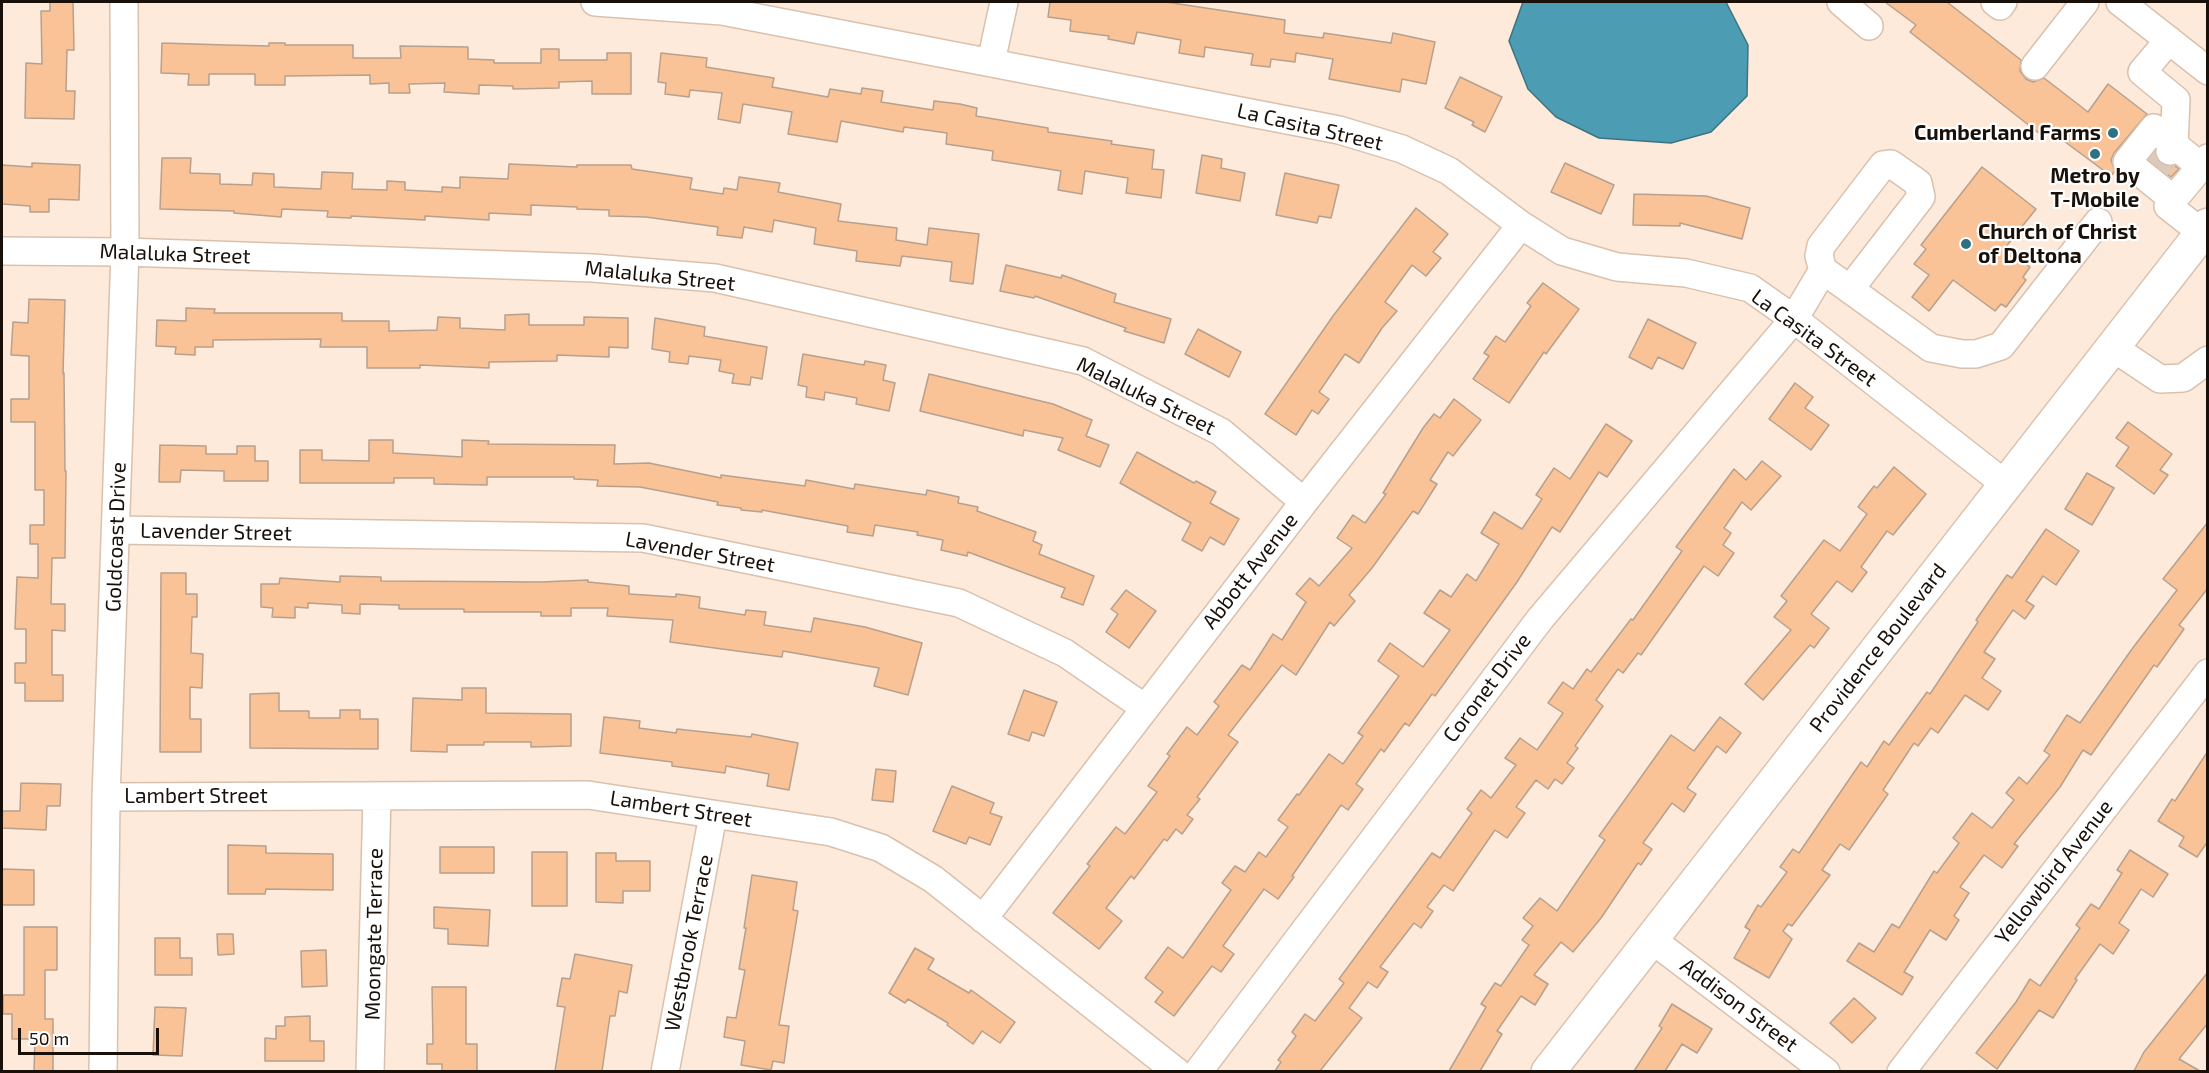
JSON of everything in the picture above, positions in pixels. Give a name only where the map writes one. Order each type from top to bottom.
[{"type":"main road","name":"Providence Boulevard","points":[[1548,1071],[2204,229]]},
{"type":"street","name":"Goldcoast Drive","points":[[103,1071],[106,796],[125,252],[124,2]]},
{"type":"street","name":"La Casita Street","points":[[595,2],[722,10],[1339,130],[1402,149],[1449,171],[1521,225],[1562,251],[1617,267],[1686,273],[1750,288],[1794,319],[2005,484]]},
{"type":"street","points":[[991,62],[1004,2]]},
{"type":"street","points":[[1841,2],[1869,26]]},
{"type":"street","points":[[1995,2],[2000,6],[2003,2]]},
{"type":"street","points":[[2035,66],[2085,2]]},
{"type":"street","points":[[2120,2],[2208,71]]},
{"type":"street","points":[[2169,40],[2142,72],[2176,100],[2172,148]]},
{"type":"street","points":[[2174,199],[2151,175],[2127,162],[2154,128],[2172,148],[2204,162],[2174,199],[2168,206],[2204,229]]},
{"type":"street","points":[[1850,289],[1921,197],[1917,183],[1891,164],[1883,165],[1821,246],[1819,256],[1823,270],[1931,348],[1962,354],[1976,354],[2001,346],[2098,222]]},
{"type":"street","name":"Abbott Avenue","points":[[983,919],[1521,225]]},
{"type":"street","name":"Malaluka Street","points":[[2,251],[125,252],[593,268],[715,278],[1083,361],[1221,432],[1304,502]]},
{"type":"street","name":"Coronet Drive","points":[[1198,1071],[1540,619],[1794,319],[1823,270]]},
{"type":"street","points":[[2112,347],[2160,379],[2183,378],[2208,360]]},
{"type":"street","name":"Lavender Street","points":[[116,530],[643,538],[959,603],[1065,653],[1145,708]]},
{"type":"street","name":"Yellowbird Avenue","points":[[1901,1071],[2208,673]]},
{"type":"street","name":"Lambert Street","points":[[106,796],[588,795],[831,832],[881,848],[933,879],[1177,1071]]},
{"type":"street","name":"Moongate Terrace","points":[[370,1071],[377,796]]},
{"type":"street","name":"Westbrook Terrace","points":[[665,1071],[713,815]]},
{"type":"street","name":"Addison Street","points":[[1651,939],[1826,1071]]},
{"type":"water","points":[[1523,2],[1726,2],[1748,45],[1747,96],[1711,132],[1671,143],[1599,138],[1556,117],[1528,89],[1509,41]]},
{"type":"building","points":[[50,2],[73,2],[74,50],[67,50],[66,91],[75,91],[74,119],[25,118],[26,63],[42,64],[41,11],[50,11]]},
{"type":"building","points":[[1050,2],[1166,2],[1285,20],[1284,33],[1323,38],[1324,33],[1391,43],[1393,33],[1435,42],[1426,84],[1402,79],[1400,92],[1329,79],[1333,59],[1296,53],[1295,62],[1271,59],[1270,67],[1251,65],[1253,54],[1205,47],[1204,57],[1179,53],[1181,40],[1137,32],[1134,44],[1108,39],[1109,36],[1070,31],[1071,20],[1048,17]]},
{"type":"building","points":[[1885,2],[1947,2],[2021,60],[2020,71],[2026,79],[2033,82],[2044,78],[2088,112],[2108,84],[2147,114],[2114,153],[2111,160],[2115,171],[2111,176],[2045,127],[2040,134],[1910,32],[1916,25]]},
{"type":"building","points":[[162,43],[269,46],[269,43],[353,45],[353,58],[401,58],[400,46],[468,47],[468,59],[494,60],[494,63],[541,63],[541,49],[559,49],[559,60],[607,60],[607,53],[631,53],[631,94],[592,94],[592,81],[559,82],[559,88],[513,89],[513,86],[479,85],[479,94],[444,92],[445,83],[409,84],[410,93],[389,93],[389,83],[370,84],[370,75],[285,76],[285,85],[255,85],[255,74],[209,74],[209,85],[188,85],[189,74],[161,73]]},
{"type":"building","points":[[661,53],[707,58],[706,67],[774,78],[772,87],[828,97],[830,89],[861,94],[862,88],[883,91],[881,102],[933,110],[934,101],[960,104],[977,108],[976,116],[1048,128],[1048,132],[1112,141],[1111,144],[1154,150],[1152,169],[1164,170],[1161,198],[1126,193],[1128,178],[1085,171],[1082,194],[1058,190],[1061,171],[992,160],[993,151],[946,144],[947,133],[904,127],[903,132],[841,121],[837,142],[788,134],[792,112],[743,104],[740,123],[718,119],[722,93],[690,90],[689,97],[665,94],[666,83],[658,82]]},
{"type":"building","points":[[1460,77],[1502,97],[1485,132],[1472,125],[1474,122],[1445,108]]},
{"type":"building","points":[[2155,152],[2161,164],[2168,167],[2175,166],[2179,169],[2171,177],[2149,160]]},
{"type":"building","points":[[1202,155],[1222,159],[1221,168],[1245,173],[1240,201],[1196,193]]},
{"type":"building","points":[[162,158],[191,158],[190,173],[220,174],[220,184],[252,185],[253,173],[274,174],[274,187],[321,189],[322,172],[353,173],[352,189],[387,190],[387,181],[405,182],[405,190],[442,192],[442,187],[460,188],[460,177],[508,179],[509,164],[577,167],[577,165],[631,165],[632,169],[692,178],[690,189],[723,194],[724,188],[737,190],[739,177],[780,183],[778,192],[841,204],[838,221],[897,228],[896,240],[927,245],[929,228],[979,234],[973,284],[950,281],[952,262],[902,256],[900,266],[856,261],[857,251],[814,244],[816,228],[774,220],[772,232],[744,227],[742,238],[717,235],[718,227],[646,217],[609,216],[609,210],[577,209],[577,207],[531,205],[531,215],[489,213],[489,220],[425,216],[425,220],[327,217],[328,211],[282,209],[281,217],[234,213],[234,211],[160,209]]},
{"type":"building","points":[[32,163],[80,165],[79,200],[49,199],[49,212],[30,212],[30,206],[2,204],[2,165],[32,167]]},
{"type":"building","points":[[1565,163],[1614,185],[1601,214],[1551,192]]},
{"type":"building","points":[[1982,167],[2036,209],[2005,248],[2030,267],[2023,277],[2026,280],[2006,307],[2001,304],[1995,311],[1953,280],[1929,311],[1912,297],[1929,275],[1914,264],[1926,249],[1921,245]]},
{"type":"building","points":[[1285,173],[1339,185],[1331,218],[1319,216],[1317,223],[1276,215]]},
{"type":"building","points":[[1634,194],[1706,196],[1750,208],[1742,239],[1680,223],[1680,226],[1633,225]]},
{"type":"building","points":[[1416,208],[1448,234],[1433,252],[1441,258],[1426,276],[1412,265],[1385,302],[1397,311],[1382,328],[1359,363],[1345,354],[1319,392],[1329,399],[1318,414],[1312,410],[1296,435],[1265,414],[1333,316]]},
{"type":"building","points":[[1006,265],[1061,278],[1062,275],[1116,294],[1114,302],[1171,319],[1164,343],[1124,331],[1126,328],[1035,296],[1034,298],[1000,291]]},
{"type":"building","points":[[1543,283],[1579,309],[1546,354],[1544,352],[1509,403],[1473,379],[1489,356],[1484,353],[1496,336],[1505,342],[1531,306],[1527,303]]},
{"type":"building","points":[[29,299],[65,300],[63,374],[66,471],[65,558],[52,558],[51,604],[65,604],[65,631],[52,630],[52,675],[63,675],[63,701],[25,701],[25,683],[15,683],[15,663],[26,663],[26,629],[15,629],[17,577],[38,578],[38,544],[30,544],[30,525],[44,525],[44,490],[35,490],[35,422],[11,422],[11,399],[29,399],[29,356],[11,355],[13,322],[28,323]]},
{"type":"building","points":[[186,308],[215,309],[214,313],[342,313],[342,321],[389,321],[389,331],[437,330],[438,317],[460,318],[460,328],[505,330],[505,315],[529,314],[529,325],[584,325],[584,317],[628,318],[628,348],[609,347],[609,357],[557,355],[557,361],[489,362],[489,368],[420,365],[420,368],[367,368],[367,347],[320,347],[321,339],[213,340],[213,347],[195,347],[195,355],[175,354],[176,347],[156,346],[157,320],[186,321]]},
{"type":"building","points":[[655,318],[705,327],[704,336],[767,347],[762,379],[751,377],[750,385],[732,383],[734,374],[719,371],[721,360],[689,356],[688,364],[669,362],[670,352],[652,349]]},
{"type":"building","points":[[1648,319],[1696,343],[1683,369],[1658,357],[1652,369],[1629,357]]},
{"type":"building","points":[[1198,329],[1241,352],[1229,377],[1185,354]]},
{"type":"building","points":[[803,354],[864,365],[865,361],[886,365],[883,380],[895,383],[889,411],[856,404],[857,398],[825,392],[824,400],[806,397],[807,387],[798,385]]},
{"type":"building","points":[[929,374],[1053,404],[1092,420],[1086,436],[1109,445],[1100,467],[1058,450],[1063,438],[1024,430],[1023,436],[920,411]]},
{"type":"building","points":[[1795,383],[1813,397],[1805,408],[1829,425],[1811,450],[1769,419]]},
{"type":"building","points":[[1454,399],[1481,420],[1453,456],[1448,452],[1430,480],[1437,484],[1418,514],[1413,511],[1372,568],[1349,595],[1355,601],[1334,626],[1330,622],[1296,675],[1282,665],[1228,735],[1238,742],[1197,797],[1200,799],[1187,815],[1193,819],[1182,834],[1176,829],[1167,841],[1164,839],[1134,879],[1131,876],[1106,908],[1122,921],[1099,949],[1053,913],[1090,866],[1087,864],[1116,827],[1125,834],[1157,792],[1148,786],[1170,756],[1167,754],[1187,727],[1197,735],[1219,706],[1214,702],[1242,665],[1250,670],[1273,634],[1282,640],[1306,602],[1296,594],[1310,578],[1319,586],[1352,548],[1337,538],[1353,515],[1365,523],[1386,494],[1383,493],[1423,428],[1434,414],[1440,418]]},
{"type":"building","points":[[2128,422],[2172,454],[2160,470],[2168,475],[2154,494],[2116,466],[2129,447],[2116,438]]},
{"type":"building","points":[[1606,424],[1632,441],[1607,477],[1599,472],[1560,532],[1552,527],[1517,582],[1435,696],[1432,694],[1409,726],[1405,723],[1384,752],[1381,749],[1356,784],[1363,789],[1348,810],[1341,805],[1278,899],[1264,889],[1223,946],[1234,954],[1221,972],[1212,966],[1174,1016],[1155,1002],[1163,992],[1145,978],[1168,947],[1183,958],[1231,890],[1222,883],[1235,866],[1245,872],[1259,852],[1266,857],[1288,827],[1278,820],[1329,754],[1343,764],[1363,736],[1358,733],[1399,676],[1378,661],[1390,643],[1423,667],[1450,630],[1424,613],[1440,590],[1451,597],[1467,574],[1476,581],[1499,544],[1481,533],[1494,512],[1522,529],[1542,499],[1536,495],[1554,468],[1570,479]]},
{"type":"building","points":[[369,440],[393,440],[393,453],[462,457],[462,440],[489,441],[488,444],[615,445],[614,464],[649,463],[721,478],[721,475],[805,486],[806,480],[854,489],[855,484],[926,495],[927,490],[959,497],[958,503],[978,507],[977,511],[1036,532],[1033,541],[1042,545],[1039,554],[1094,576],[1083,605],[1061,597],[1065,588],[968,552],[967,556],[941,550],[943,540],[917,535],[918,532],[875,525],[873,536],[847,532],[848,526],[762,510],[762,512],[741,510],[741,508],[717,505],[718,502],[640,487],[597,486],[598,480],[574,479],[574,477],[487,477],[487,485],[434,484],[434,478],[394,478],[394,483],[300,483],[300,450],[322,450],[322,460],[369,461]]},
{"type":"building","points":[[160,445],[206,446],[206,454],[237,454],[237,446],[255,446],[255,461],[268,461],[268,481],[224,481],[224,471],[181,470],[180,482],[159,482]]},
{"type":"building","points":[[1137,452],[1194,483],[1196,481],[1216,492],[1210,503],[1239,519],[1224,545],[1210,537],[1202,551],[1182,540],[1191,523],[1120,483]]},
{"type":"building","points":[[1762,461],[1781,476],[1751,510],[1742,502],[1724,528],[1731,533],[1723,545],[1734,553],[1718,576],[1704,566],[1641,655],[1638,653],[1623,673],[1618,669],[1596,700],[1603,706],[1575,746],[1578,748],[1567,763],[1574,768],[1562,784],[1555,779],[1548,789],[1536,780],[1516,807],[1525,813],[1507,838],[1495,830],[1453,891],[1444,885],[1427,907],[1433,911],[1421,928],[1414,923],[1380,967],[1388,972],[1377,988],[1368,982],[1349,1008],[1362,1018],[1320,1071],[1275,1071],[1281,1062],[1278,1060],[1296,1036],[1292,1032],[1305,1014],[1315,1021],[1344,983],[1339,979],[1432,853],[1440,858],[1472,813],[1467,809],[1481,790],[1491,798],[1516,765],[1505,758],[1520,738],[1537,750],[1563,713],[1548,703],[1563,682],[1573,689],[1587,669],[1591,672],[1631,619],[1633,620],[1682,551],[1676,547],[1734,469],[1746,480]]},
{"type":"building","points":[[1894,467],[1926,494],[1893,535],[1887,531],[1861,567],[1867,572],[1852,592],[1837,581],[1811,614],[1829,628],[1814,648],[1810,645],[1763,700],[1745,684],[1791,630],[1774,617],[1787,601],[1781,596],[1824,540],[1840,551],[1867,514],[1858,507],[1874,486],[1877,488]]},
{"type":"building","points":[[2087,473],[2114,488],[2092,525],[2065,509]]},
{"type":"building","points":[[2208,522],[2208,588],[2179,625],[2184,629],[2157,667],[2154,665],[2091,755],[2083,750],[2060,787],[2014,844],[2018,846],[2002,868],[1984,855],[1960,887],[1969,893],[1954,916],[1959,920],[1946,940],[1930,930],[1904,972],[1913,977],[1902,995],[1847,961],[1859,943],[1874,952],[1892,924],[1899,928],[1934,871],[1937,873],[1959,843],[1953,838],[1972,813],[1992,828],[2014,800],[2006,793],[2019,777],[2027,784],[2050,755],[2044,751],[2067,715],[2080,723],[2177,590],[2163,579]]},
{"type":"building","points":[[2046,529],[2079,551],[2056,585],[2043,576],[2026,601],[2034,606],[2025,619],[2013,610],[1984,652],[1995,659],[1982,678],[2001,691],[1988,710],[1965,695],[1938,733],[1931,728],[1918,746],[1914,743],[1883,790],[1888,794],[1872,817],[1849,850],[1840,844],[1822,870],[1830,875],[1792,926],[1788,924],[1783,931],[1792,939],[1769,978],[1734,958],[1750,930],[1745,927],[1758,905],[1761,907],[1787,872],[1780,867],[1793,849],[1799,853],[1861,762],[1867,767],[1884,741],[1889,745],[1927,692],[1930,694],[2007,575],[2012,578]]},
{"type":"building","points":[[161,573],[186,573],[186,594],[197,594],[197,617],[192,617],[191,653],[203,654],[202,688],[190,687],[190,719],[201,719],[201,752],[160,752]]},
{"type":"building","points":[[340,576],[381,577],[381,581],[588,580],[588,582],[629,586],[629,594],[676,597],[676,594],[700,597],[699,608],[745,615],[746,610],[766,612],[764,625],[811,632],[814,618],[865,627],[922,643],[908,695],[874,686],[879,668],[783,651],[782,657],[670,642],[673,620],[607,616],[608,608],[571,608],[571,616],[541,616],[541,612],[464,612],[464,609],[399,609],[399,605],[360,604],[360,614],[342,613],[342,605],[308,603],[308,608],[295,607],[295,618],[272,617],[273,608],[261,607],[261,584],[279,584],[280,578],[340,582]]},
{"type":"building","points":[[1126,590],[1156,611],[1129,648],[1106,632],[1118,614],[1111,609]]},
{"type":"building","points":[[462,688],[486,688],[486,713],[571,714],[571,746],[531,747],[531,742],[484,742],[484,745],[447,745],[447,752],[411,751],[413,698],[462,700]]},
{"type":"building","points":[[1024,690],[1057,702],[1044,736],[1032,732],[1029,741],[1008,734]]},
{"type":"building","points":[[279,693],[279,711],[309,711],[309,718],[340,718],[340,710],[360,710],[360,719],[378,719],[378,749],[250,748],[250,694]]},
{"type":"building","points":[[604,717],[640,721],[639,728],[676,733],[677,729],[751,737],[752,734],[798,743],[789,790],[767,786],[769,774],[726,766],[725,773],[672,766],[672,762],[600,753]]},
{"type":"building","points":[[1720,717],[1741,733],[1726,753],[1717,746],[1687,788],[1696,794],[1684,812],[1672,803],[1643,843],[1652,849],[1641,865],[1638,863],[1601,918],[1573,952],[1561,942],[1534,975],[1548,984],[1535,1005],[1521,996],[1497,1031],[1502,1034],[1480,1071],[1449,1071],[1486,1007],[1481,1004],[1495,983],[1501,986],[1529,945],[1522,940],[1533,926],[1523,918],[1540,898],[1557,911],[1605,840],[1599,836],[1671,735],[1694,751]]},
{"type":"building","points":[[2208,751],[2208,841],[2197,857],[2179,846],[2184,837],[2158,821],[2172,799],[2175,801]]},
{"type":"building","points":[[876,769],[896,771],[893,802],[872,800]]},
{"type":"building","points":[[21,783],[61,784],[60,806],[47,806],[46,830],[2,828],[2,811],[20,811]]},
{"type":"building","points":[[952,786],[994,803],[990,813],[1002,817],[990,845],[969,837],[966,844],[933,831]]},
{"type":"building","points":[[228,845],[266,846],[266,853],[333,854],[333,890],[266,889],[265,894],[228,894]]},
{"type":"building","points":[[440,847],[494,847],[494,873],[440,873]]},
{"type":"building","points":[[2130,850],[2168,874],[2153,897],[2141,889],[2119,923],[2129,930],[2113,954],[2100,944],[2075,979],[2077,980],[2053,1018],[2039,1010],[1997,1069],[1976,1053],[2016,1002],[2030,979],[2040,986],[2080,928],[2076,925],[2091,904],[2099,909],[2122,873],[2117,870]]},
{"type":"building","points":[[532,852],[567,852],[567,906],[532,906]]},
{"type":"building","points":[[596,853],[616,853],[616,861],[650,861],[650,891],[623,891],[623,903],[596,902]]},
{"type":"building","points":[[2,869],[34,870],[34,905],[2,905]]},
{"type":"building","points":[[752,875],[797,882],[793,910],[798,911],[779,1025],[789,1026],[784,1063],[773,1061],[771,1070],[741,1065],[745,1041],[724,1037],[727,1017],[736,1018],[745,970],[739,969]]},
{"type":"building","points":[[434,907],[490,910],[488,946],[448,944],[448,929],[434,928]]},
{"type":"building","points":[[24,927],[57,927],[57,970],[45,970],[45,1019],[53,1019],[53,1071],[34,1071],[35,1039],[12,1039],[12,1014],[3,1014],[3,995],[24,995]]},
{"type":"building","points":[[217,934],[233,934],[234,954],[218,955]]},
{"type":"building","points":[[155,938],[180,938],[180,958],[192,958],[192,975],[155,975]]},
{"type":"building","points":[[915,948],[934,959],[928,969],[969,993],[971,990],[1015,1022],[1000,1043],[982,1031],[973,1044],[947,1025],[948,1023],[908,999],[905,1003],[889,993]]},
{"type":"building","points":[[326,950],[327,986],[302,987],[301,951]]},
{"type":"building","points":[[575,954],[632,965],[627,993],[619,991],[615,1016],[610,1016],[602,1071],[555,1071],[565,1007],[557,1006],[562,978],[570,979]]},
{"type":"building","points":[[2208,972],[2208,1023],[2179,1059],[2200,1071],[2134,1071],[2144,1052]]},
{"type":"building","points":[[432,987],[466,987],[466,1044],[477,1044],[477,1071],[442,1071],[442,1064],[427,1064],[427,1044],[433,1044]]},
{"type":"building","points":[[1854,998],[1876,1018],[1852,1043],[1830,1023]]},
{"type":"building","points":[[1672,1004],[1712,1029],[1697,1053],[1682,1044],[1665,1071],[1634,1071],[1662,1028],[1659,1026]]},
{"type":"building","points":[[155,1007],[186,1008],[182,1056],[153,1055]]},
{"type":"building","points":[[310,1016],[310,1041],[324,1041],[324,1061],[265,1061],[265,1038],[276,1039],[276,1026],[285,1026],[285,1017]]},
{"type":"tunnel","points":[[2154,171],[2170,151]]},
{"type":"place","name":"Cumberland Farms","points":[[2113,133]]},
{"type":"place","name":"Metro by T-Mobile","points":[[2095,154]]},
{"type":"place","name":"Church of Christ of Deltona","points":[[1966,244]]}]
